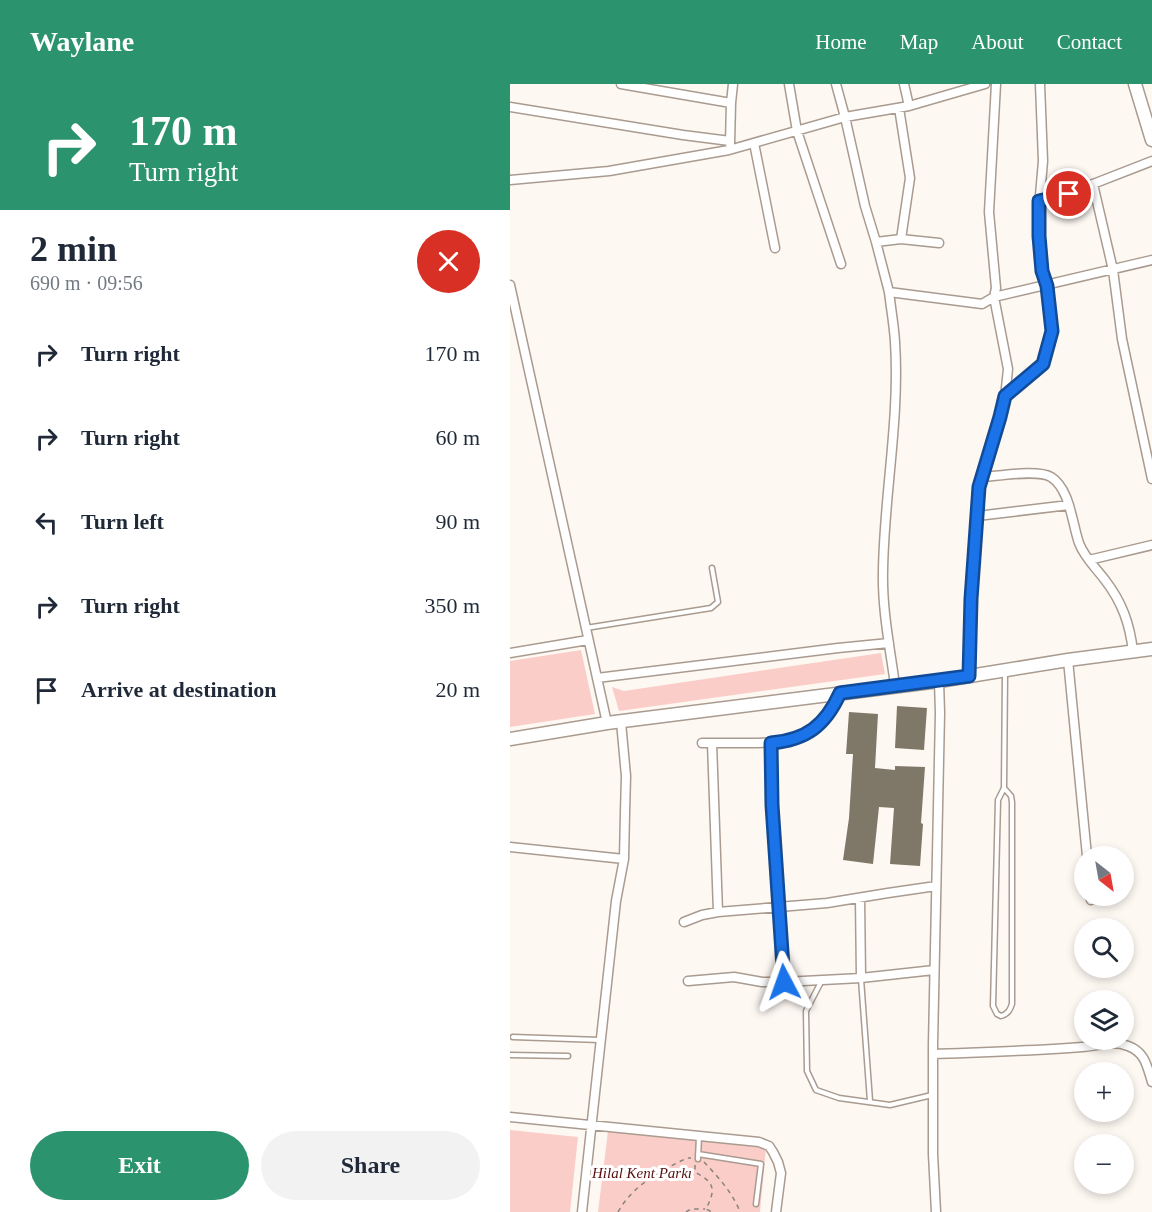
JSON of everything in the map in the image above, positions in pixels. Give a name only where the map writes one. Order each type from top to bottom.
[{"type":"street","points":[[621,84],[731,103]]},
{"type":"street","points":[[729,145],[733,84]]},
{"type":"street","points":[[789,84],[797,131],[841,264]]},
{"type":"street","points":[[836,84],[865,206],[889,292],[895,342],[894,407],[883,572],[883,597],[895,686]]},
{"type":"street","points":[[904,84],[909,105]]},
{"type":"street","points":[[510,180],[609,171],[729,145],[754,143],[845,117],[899,108],[985,84]]},
{"type":"street","points":[[969,676],[971,599],[979,487],[1000,417],[1008,369],[994,297],[996,288],[989,212],[996,84]]},
{"type":"street","points":[[1005,396],[1044,361],[1052,331],[1039,236],[1039,201],[1043,161],[1040,84]]},
{"type":"street","points":[[1134,84],[1152,140]]},
{"type":"street","points":[[510,107],[683,135],[729,145]]},
{"type":"street","points":[[899,108],[910,178],[901,239]]},
{"type":"street","points":[[754,143],[775,248]]},
{"type":"street","points":[[1039,201],[1069,194],[1152,161]]},
{"type":"street","points":[[1094,184],[1113,270],[1122,339],[1152,479]]},
{"type":"street","points":[[876,242],[901,239],[939,243]]},
{"type":"street","points":[[889,292],[982,304],[994,297],[1152,260]]},
{"type":"street","points":[[510,285],[607,723]]},
{"type":"street","points":[[982,477],[1036,473],[1045,474],[1058,483],[1068,501],[1080,545],[1121,604],[1129,626],[1133,652]]},
{"type":"street","points":[[977,516],[1068,505]]},
{"type":"street","points":[[1089,560],[1152,545]]},
{"type":"street","points":[[510,653],[588,640]]},
{"type":"street","points":[[597,678],[889,643]]},
{"type":"street","points":[[510,739],[607,723],[939,681],[1152,649]]},
{"type":"street","points":[[1068,660],[1086,846]]},
{"type":"street","points":[[936,1212],[933,1154],[933,1054],[939,681]]},
{"type":"street","points":[[718,912],[707,743],[771,743],[797,738],[817,727],[835,705],[840,693]]},
{"type":"street","points":[[582,1212],[616,901],[624,859],[626,776],[621,722]]},
{"type":"street","points":[[771,743],[772,805],[784,982]]},
{"type":"street","points":[[510,848],[624,859]]},
{"type":"street","points":[[684,922],[718,912],[827,903],[936,886]]},
{"type":"street","points":[[861,898],[861,978]]},
{"type":"street","points":[[688,981],[734,977],[762,982],[784,982],[861,978],[934,970]]},
{"type":"street","points":[[933,1054],[1084,1047],[1110,1042],[1120,1043],[1135,1049],[1144,1058],[1152,1082]]},
{"type":"street","points":[[510,1117],[759,1142],[769,1146],[781,1173],[776,1212]]},
{"type":"lane","points":[[585,628],[711,608],[718,602],[712,568]]},
{"type":"lane","points":[[1004,788],[1011,796],[1012,802],[1012,1004],[1006,1015],[1001,1016],[997,1014],[993,1006],[998,800],[1004,788],[1005,671]]},
{"type":"lane","points":[[861,978],[870,1101]]},
{"type":"lane","points":[[822,980],[806,1011],[807,1071],[816,1090],[839,1098],[890,1105],[933,1095]]},
{"type":"lane","points":[[513,1037],[601,1040]]},
{"type":"lane","points":[[510,1054],[568,1056]]},
{"type":"lane","points":[[699,1136],[698,1156],[760,1164],[756,1204]]},
{"type":"path","points":[[698,1156],[718,1177],[737,1203],[740,1212]]},
{"type":"path","points":[[618,1212],[638,1187],[663,1169],[687,1158],[695,1159],[695,1172],[709,1181],[712,1196],[706,1209]]},
{"type":"path","points":[[686,1212],[691,1209],[706,1209],[712,1212]]},
{"type":"green space","points":[[581,650],[595,714],[510,727],[510,661]]},
{"type":"green space","points":[[881,653],[885,674],[619,711],[612,687],[624,691]]},
{"type":"green space","points":[[510,1130],[578,1137],[570,1212],[510,1212]]},
{"type":"green space","name":"Hilal Kent Parkı","points":[[608,1131],[766,1148],[760,1212],[598,1212]]},
{"type":"building","points":[[897,706],[927,708],[924,750],[895,748]]},
{"type":"building","points":[[849,712],[878,714],[875,768],[895,770],[895,766],[925,767],[920,866],[890,864],[894,808],[879,807],[873,864],[843,860],[849,818],[853,754],[846,754]]},
{"type":"route","points":[[784,982],[772,805],[771,743],[797,738],[817,727],[835,705],[840,693],[969,676],[971,599],[979,487],[1005,396],[1043,364],[1052,331],[1050,304],[1042,271],[1039,201],[1069,194]]}]
